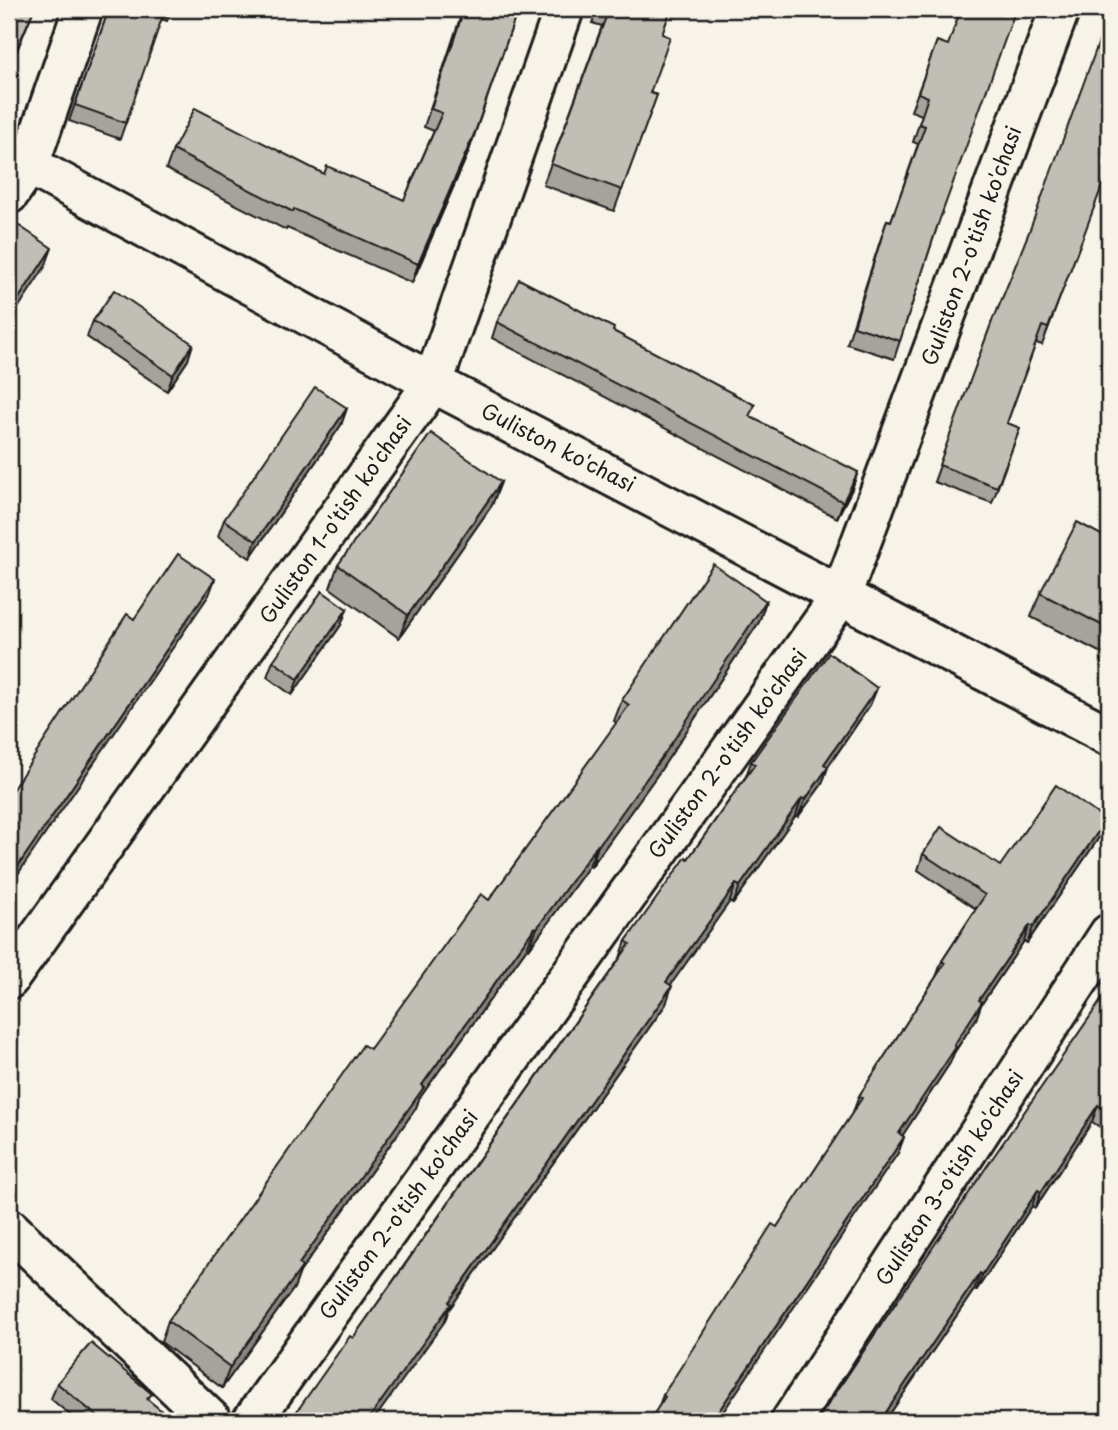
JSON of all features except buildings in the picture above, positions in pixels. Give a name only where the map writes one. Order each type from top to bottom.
[{"type":"street","points":[[16,172],[83,9]]},
{"type":"street","name":"Guliston 1-o'tish ko'chasi","points":[[9,979],[433,383],[564,9]]},
{"type":"street","name":"Guliston 2-o'tish ko'chasi","points":[[251,1421],[841,596],[1060,9]]},
{"type":"street","name":"Guliston ko'chasi","points":[[16,172],[433,383],[1109,736]]},
{"type":"street","name":"Guliston 3-o'tish ko'chasi","points":[[791,1421],[1109,934]]},
{"type":"street","points":[[9,1228],[212,1421]]}]
